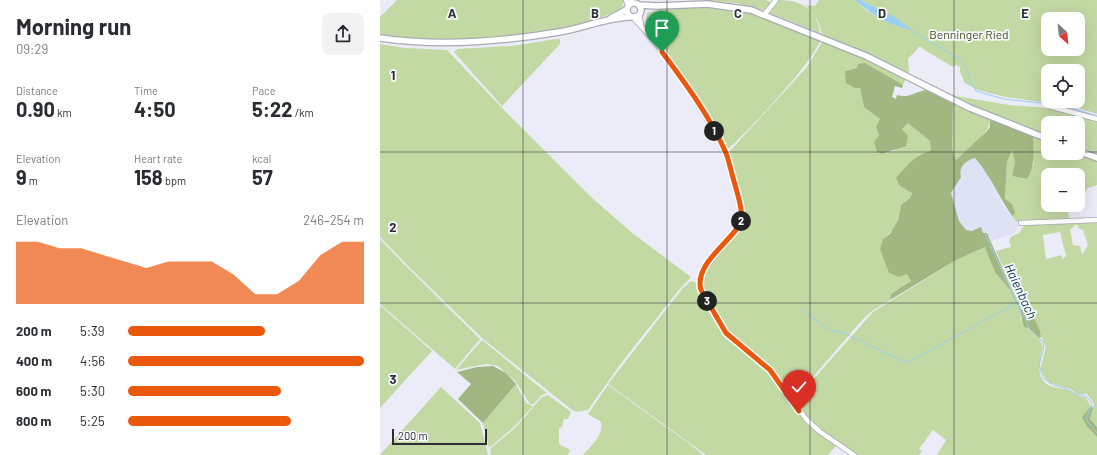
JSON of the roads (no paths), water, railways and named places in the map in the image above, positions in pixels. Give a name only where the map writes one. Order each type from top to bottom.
[{"type":"main road","points":[[609,19],[631,4],[657,6],[719,4],[741,8],[764,15],[866,56],[979,112],[1041,136]]},
{"type":"main road","points":[[631,4],[636,16]]},
{"type":"main road","points":[[631,4],[636,16]]},
{"type":"main road","points":[[380,38],[442,43],[495,41],[560,32],[609,19],[636,16],[657,6]]},
{"type":"main road","points":[[1085,154],[1097,158]]},
{"type":"street","points":[[764,15],[776,0]]},
{"type":"street","points":[[636,16],[688,88],[721,142],[729,162],[741,209],[741,219],[736,230],[704,268],[700,283],[702,293],[720,325],[731,338],[770,370],[796,408],[809,422],[854,455]]},
{"type":"street","points":[[1056,108],[1097,119]]},
{"type":"street","points":[[1021,223],[1097,220]]},
{"type":"water","points":[[855,0],[860,0],[893,16],[913,30],[889,23]]},
{"type":"waterway","points":[[911,30],[961,60],[967,68],[971,83],[976,91],[1004,99],[1066,106],[1097,116]]},
{"type":"waterway","name":"Haienbach","points":[[985,234],[1029,328],[1043,342],[1044,347],[1039,365],[1043,378],[1053,385],[1065,388],[1077,395],[1087,397],[1092,404],[1086,419],[1097,433]]},
{"type":"waterway","points":[[852,337],[903,361],[909,362],[1016,303]]},
{"type":"waterway","points":[[802,310],[831,331],[841,332],[850,336]]},
{"type":"park label","name":"Benninger Ried","points":[[969,34]]}]
